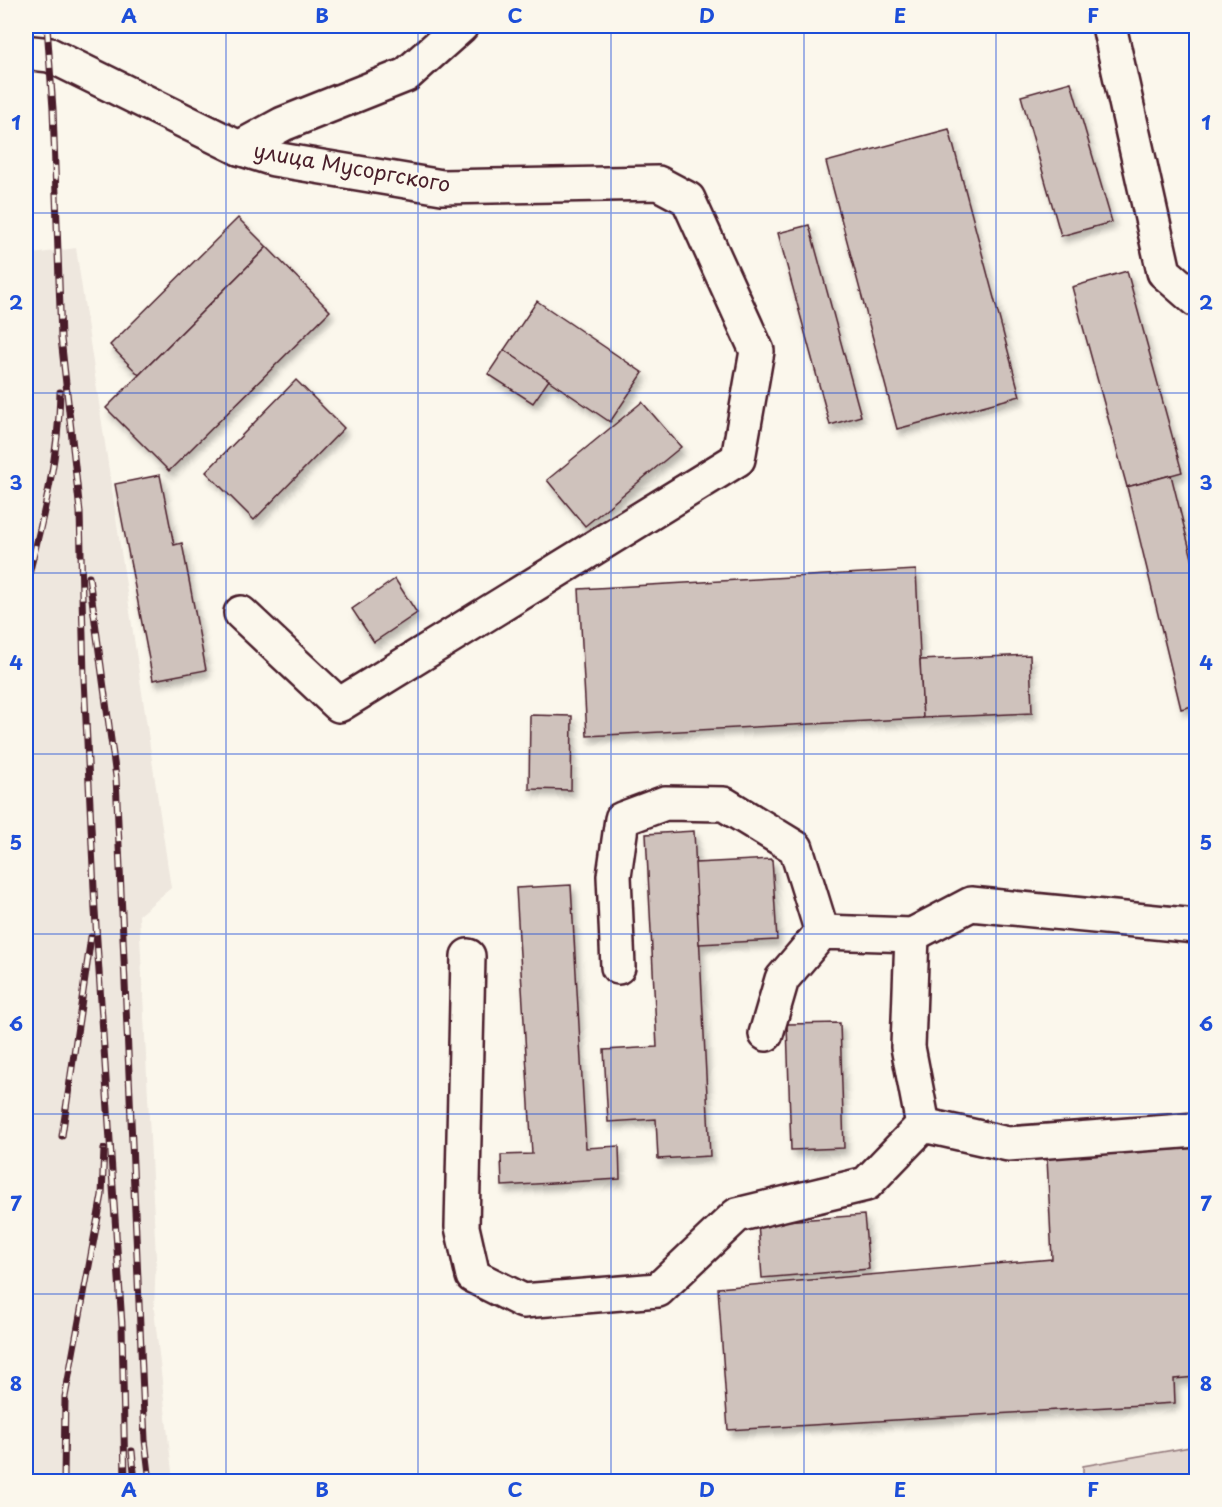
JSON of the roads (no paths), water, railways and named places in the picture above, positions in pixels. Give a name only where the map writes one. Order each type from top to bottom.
[{"type":"lane","points":[[239,148],[283,124],[406,75],[461,26]]},
{"type":"lane","points":[[1109,26],[1164,272],[1197,300]]},
{"type":"lane","name":"улица Мусоргского","points":[[30,47],[239,148],[274,159],[442,187],[658,183],[688,199],[757,351],[738,459],[339,705],[241,613]]},
{"type":"lane","points":[[618,967],[614,876],[622,819],[665,803],[724,804],[796,848],[822,932]]},
{"type":"lane","points":[[822,932],[912,935],[970,904],[1197,926]]},
{"type":"lane","points":[[766,1034],[782,979],[822,932]]},
{"type":"lane","points":[[912,935],[908,1047],[923,1125]]},
{"type":"lane","points":[[468,956],[462,1227],[473,1276],[523,1301],[658,1290],[737,1215],[866,1184],[923,1125]]},
{"type":"lane","points":[[923,1125],[1008,1144],[1197,1130]]},
{"type":"railway","points":[[47,26],[53,109],[61,338],[80,512],[84,678],[95,910],[122,1325],[125,1482]]},
{"type":"railway","points":[[26,586],[53,466],[60,392]]},
{"type":"railway","points":[[89,577],[116,777],[145,1440],[150,1482]]},
{"type":"railway","points":[[62,1136],[91,937]]},
{"type":"railway","points":[[64,1482],[65,1397],[102,1195],[104,1149]]},
{"type":"railway","points":[[132,1451],[135,1482]]}]
